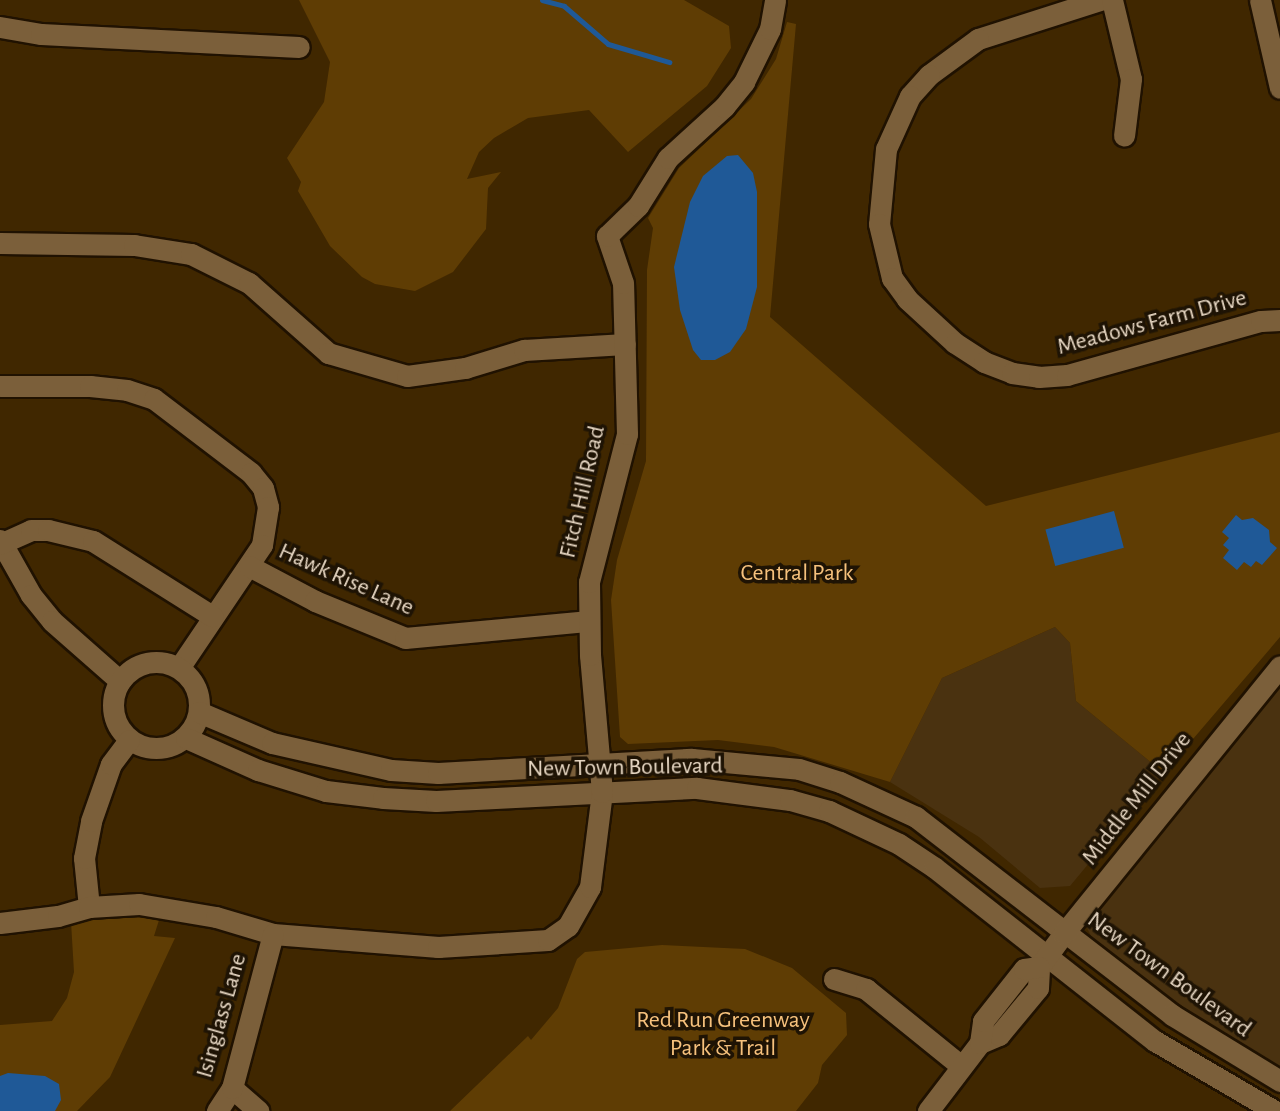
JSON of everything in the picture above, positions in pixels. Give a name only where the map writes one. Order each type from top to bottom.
[{"type":"street","name":"Fitch Hill Road","points":[[0,923],[58,916],[89,907],[177,909],[273,934],[438,947],[548,940],[568,926],[590,887],[602,792],[602,764],[589,621],[595,553],[627,434],[623,283],[607,236],[638,206],[668,158],[744,82],[760,56],[775,0]]},
{"type":"street","name":"Meadows Farm Drive","points":[[1100,0],[978,39],[929,75],[910,96],[886,149],[879,224],[892,278],[906,299],[955,343],[993,366],[1039,377],[1067,375],[1261,321],[1280,320]]},
{"type":"street","points":[[1112,0],[1131,79],[1124,136]]},
{"type":"street","points":[[1260,0],[1280,88]]},
{"type":"street","points":[[0,27],[41,34],[299,47]]},
{"type":"street","points":[[0,243],[134,245],[191,254],[249,283],[328,353],[407,376],[465,369],[524,350],[625,344]]},
{"type":"street","points":[[0,386],[127,390],[177,414],[263,488],[268,526],[249,566],[212,616],[179,668]]},
{"type":"street","points":[[120,681],[52,621],[0,542],[31,530],[48,530],[93,541],[212,616]]},
{"type":"street","name":"Hawk Rise Lane","points":[[249,566],[314,601],[405,638],[589,621]]},
{"type":"street","points":[[150,662],[179,668],[196,687],[199,712],[186,738],[160,749],[129,740],[119,728],[112,709],[120,681],[135,667],[150,662]]},
{"type":"street","name":"Middle Mill Drive","points":[[928,1111],[980,1042],[999,1035],[1038,988],[1042,962],[1280,666]]},
{"type":"street","name":"New Town Boulevard","points":[[199,712],[272,743],[391,770],[438,773],[602,764],[753,762],[799,769],[840,782],[916,817],[1172,1015],[1280,1082]]},
{"type":"street","name":"New Town Boulevard","points":[[186,738],[223,757],[326,791],[436,801],[697,788],[790,800],[828,811],[899,844],[935,868],[1042,962],[1155,1041],[1275,1111]]},
{"type":"street","points":[[89,907],[85,858],[91,821],[111,764],[129,740]]},
{"type":"street","name":"Isinglass Lane","points":[[217,1111],[232,1088],[273,934]]},
{"type":"street","points":[[834,979],[866,989],[961,1066]]},
{"type":"street","points":[[232,1088],[258,1111]]},
{"type":"shaded area","points":[[1055,627],[1070,643],[1076,701],[1164,773],[1070,886],[1040,888],[979,837],[890,782],[942,678]]},
{"type":"shaded area","points":[[1280,685],[1280,1069],[1139,980],[1096,946],[1086,926]]},
{"type":"green space","points":[[299,0],[684,0],[729,26],[731,48],[707,86],[628,152],[589,110],[528,118],[494,138],[479,152],[467,179],[501,172],[488,188],[486,229],[453,272],[415,291],[375,284],[362,277],[330,246],[298,191],[301,182],[287,158],[324,102],[330,62]]},
{"type":"green space","name":"Central Park","points":[[787,22],[796,24],[770,317],[986,506],[1280,432],[1280,637],[1164,773],[1076,701],[1070,643],[1055,627],[942,678],[890,782],[774,747],[718,740],[628,744],[620,737],[611,600],[617,560],[646,461],[647,270],[653,228],[648,218],[679,168],[751,99],[776,59]]},
{"type":"green space","points":[[120,915],[160,917],[154,936],[175,938],[110,1077],[77,1111],[0,1111],[0,1025],[52,1021],[67,998],[74,972],[71,922]]},
{"type":"green space","name":"Red Run Greenway Park & Trail","points":[[662,945],[745,949],[792,968],[846,1013],[847,1035],[822,1065],[818,1083],[796,1111],[450,1111],[528,1036],[531,1040],[558,1008],[577,959],[585,952]]},
{"type":"water","points":[[738,155],[753,173],[757,192],[757,287],[746,329],[730,352],[715,360],[701,360],[693,350],[680,310],[674,267],[690,202],[703,176],[727,156]]},
{"type":"water","points":[[1114,511],[1124,548],[1055,566],[1045,529]]},
{"type":"water","points":[[1236,515],[1242,520],[1253,518],[1269,530],[1270,542],[1277,548],[1262,565],[1256,561],[1251,567],[1244,562],[1237,570],[1223,558],[1229,550],[1223,545],[1229,538],[1222,532]]},
{"type":"water","points":[[8,1073],[45,1076],[59,1084],[61,1100],[55,1111],[0,1111],[0,1076]]},
{"type":"waterway","points":[[542,0],[564,6],[608,44],[669,62]]}]
